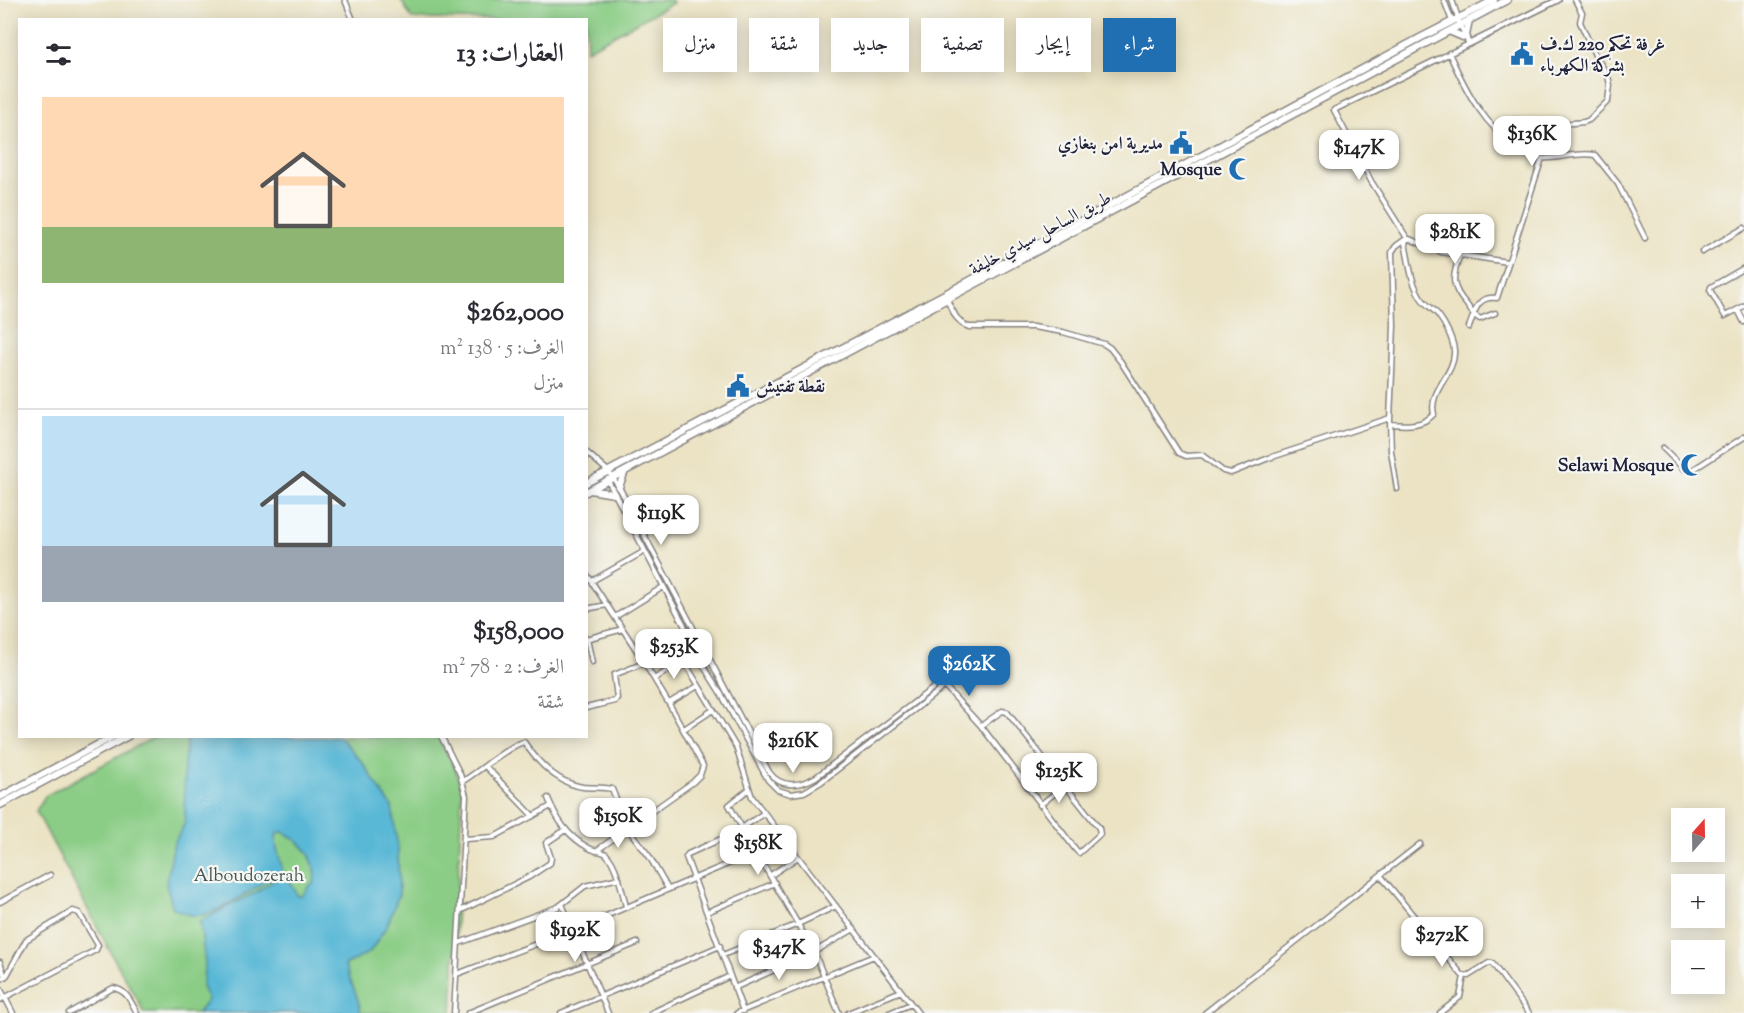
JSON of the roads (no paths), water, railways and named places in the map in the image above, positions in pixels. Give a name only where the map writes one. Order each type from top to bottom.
[{"type":"highway","points":[[588,488],[605,471],[1455,24],[1494,0]]},
{"type":"highway","name":"طريق الساحل سيدي خليفة","points":[[588,488],[626,471],[946,300],[1455,24],[1469,20],[1507,0]]},
{"type":"highway","points":[[1466,39],[1469,20]]},
{"type":"highway","points":[[1455,24],[1466,39]]},
{"type":"highway","points":[[619,487],[626,471]]},
{"type":"highway","points":[[588,488],[614,494]]},
{"type":"highway","points":[[0,797],[110,738]]},
{"type":"highway","points":[[0,805],[124,738]]},
{"type":"street","points":[[345,0],[351,18]]},
{"type":"street","points":[[1444,0],[1455,24],[1466,39]]},
{"type":"street","points":[[1452,0],[1455,24]]},
{"type":"street","points":[[1508,262],[1441,252],[1407,238],[1371,181],[1334,110],[1449,53],[1466,39],[1558,0]]},
{"type":"street","points":[[1496,132],[1514,120],[1562,124],[1584,122],[1608,101],[1610,85],[1608,76],[1595,55],[1580,22],[1581,13],[1575,0]]},
{"type":"street","points":[[1449,53],[1481,112],[1496,132],[1526,153],[1542,158],[1567,154],[1595,155],[1618,184],[1645,238]]},
{"type":"street","points":[[1469,327],[1474,309],[1478,304],[1492,297],[1497,298],[1542,158]]},
{"type":"street","points":[[1702,252],[1744,228]]},
{"type":"street","points":[[1397,489],[1391,451],[1390,424],[1394,326],[1391,255],[1396,246],[1407,238]]},
{"type":"street","points":[[1390,424],[1413,425],[1428,421],[1434,414],[1437,391],[1453,360],[1454,348],[1447,331],[1439,316],[1420,297],[1412,275],[1405,243],[1407,238]]},
{"type":"street","points":[[1460,255],[1453,281],[1460,297],[1480,319],[1496,313]]},
{"type":"street","points":[[1744,268],[1710,288],[1725,316],[1744,306]]},
{"type":"street","points":[[946,300],[959,322],[969,327],[1033,327],[1063,332],[1104,344],[1110,348],[1120,362],[1179,453],[1186,456],[1202,455],[1227,473],[1237,472],[1269,458],[1390,418]]},
{"type":"street","points":[[1738,310],[1744,322]]},
{"type":"street","points":[[1663,448],[1684,469],[1691,471],[1744,437]]},
{"type":"street","points":[[588,454],[619,487],[714,671],[773,778],[790,785],[803,783],[816,777],[941,682],[981,726],[1079,853],[1100,834],[1100,831],[1007,712],[1002,711],[981,726]]},
{"type":"street","points":[[610,479],[614,494],[688,634],[694,651],[765,776],[774,787],[782,792],[791,794],[804,792],[820,782],[945,686]]},
{"type":"street","points":[[592,581],[645,551]]},
{"type":"street","points":[[588,576],[669,703],[702,762],[700,775],[693,782],[596,851]]},
{"type":"street","points":[[615,617],[663,587]]},
{"type":"street","points":[[588,609],[607,605]]},
{"type":"street","points":[[588,639],[623,629]]},
{"type":"street","points":[[688,634],[694,632]]},
{"type":"street","points":[[639,654],[667,637],[670,638],[736,747],[752,797],[918,1013]]},
{"type":"street","points":[[588,644],[592,662]]},
{"type":"street","points":[[654,679],[683,661]]},
{"type":"street","points":[[588,708],[615,701],[617,698],[614,675],[644,663]]},
{"type":"street","points":[[709,674],[714,671]]},
{"type":"street","points":[[669,703],[698,686]]},
{"type":"street","points":[[684,729],[713,710]]},
{"type":"street","points":[[442,738],[463,781],[466,796],[454,1013]]},
{"type":"street","points":[[463,781],[486,767],[504,752],[524,742],[541,764],[561,778],[580,786],[612,789],[628,829],[649,856],[668,889]]},
{"type":"street","points":[[486,767],[533,816]]},
{"type":"street","points":[[816,777],[820,782]]},
{"type":"street","points":[[1040,805],[1065,786]]},
{"type":"street","points":[[749,789],[729,804],[814,952],[839,1013]]},
{"type":"street","points":[[548,798],[565,830],[576,840],[606,854],[619,878],[626,907]]},
{"type":"street","points":[[465,839],[494,837],[551,806]]},
{"type":"street","points":[[764,813],[742,829],[686,857],[720,946],[740,1012],[874,956]]},
{"type":"street","points":[[460,911],[529,877],[550,863],[551,858],[546,843],[565,830]]},
{"type":"street","points":[[1205,1013],[1420,844]]},
{"type":"street","points":[[457,974],[573,930],[756,852]]},
{"type":"street","points":[[771,875],[798,857]]},
{"type":"street","points":[[0,902],[50,875]]},
{"type":"street","points":[[1381,876],[1464,976]]},
{"type":"street","points":[[459,943],[562,904],[585,886],[619,878]]},
{"type":"street","points":[[706,912],[775,883]]},
{"type":"street","points":[[562,904],[608,1013]]},
{"type":"street","points":[[723,955],[836,906]]},
{"type":"street","points":[[0,980],[5,977],[26,940],[73,910],[79,913],[98,945],[96,950],[0,1000]]},
{"type":"street","points":[[734,988],[814,952],[854,929]]},
{"type":"street","points":[[468,1013],[637,943]]},
{"type":"street","points":[[561,1013],[720,946]]},
{"type":"street","points":[[0,962],[5,977]]},
{"type":"street","points":[[1464,976],[1492,963],[1529,1013]]},
{"type":"street","points":[[651,1013],[730,976]]},
{"type":"street","points":[[1440,1013],[1460,997],[1464,976]]},
{"type":"street","points":[[0,988],[13,1013]]},
{"type":"street","points":[[69,1013],[113,988],[125,992],[137,1013]]},
{"type":"street","points":[[848,1013],[901,991]]},
{"type":"street","points":[[889,1013],[911,1004]]},
{"type":"water","points":[[187,738],[341,738],[362,762],[392,807],[398,849],[399,894],[387,926],[370,952],[345,965],[361,1013],[198,1013],[208,1000],[202,987],[205,963],[200,921],[258,891],[282,875],[290,881],[298,896],[302,896],[310,885],[314,884],[315,875],[311,859],[303,847],[283,832],[277,833],[276,843],[282,872],[209,913],[194,915],[173,908],[166,884],[174,843],[185,823],[184,763]]},
{"type":"place","name":"غرفة تحكم 220 ك.ف بشركة الكهرباء","points":[[1522,54]]},
{"type":"place","name":"مديرية امن بنغازي","points":[[1181,143]]},
{"type":"place","name":"Mosque","points":[[1240,169]]},
{"type":"place","name":"نقطة تفتيش","points":[[738,386]]},
{"type":"place","name":"Selawi Mosque","points":[[1692,465]]},
{"type":"park label","name":"Alboudozerah","points":[[249,875]]}]
